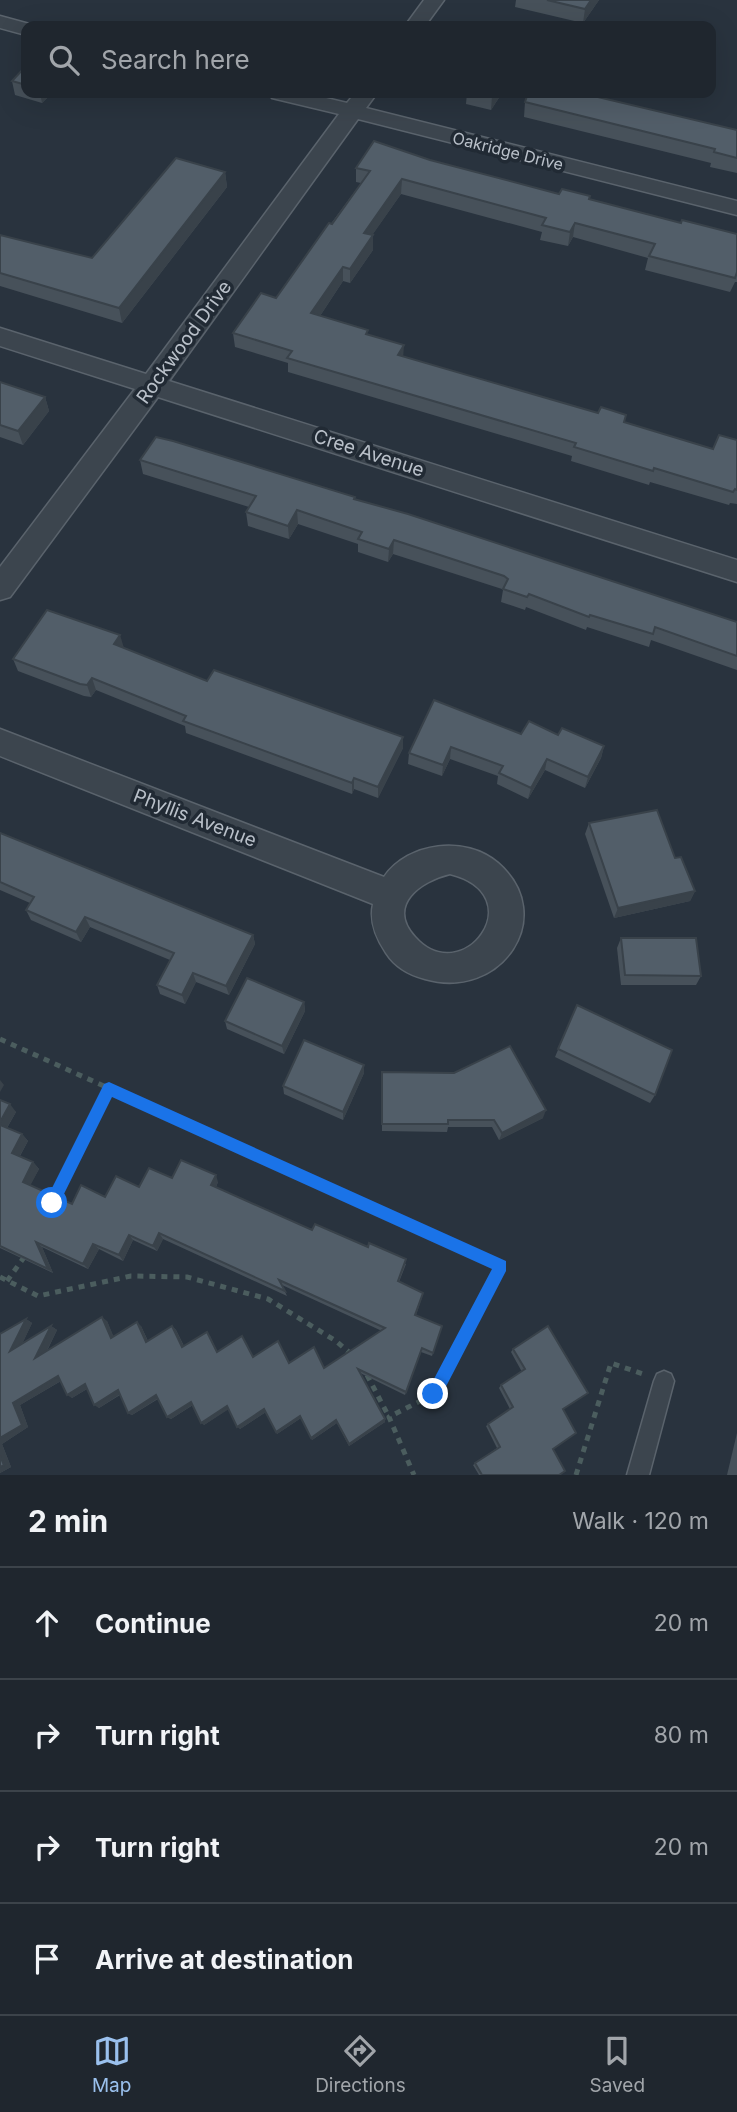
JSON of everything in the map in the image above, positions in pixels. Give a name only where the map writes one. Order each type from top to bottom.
[{"type":"street","points":[[419,21],[434,0]]},
{"type":"street","points":[[0,22],[21,28]]},
{"type":"street","name":"Oakridge Drive","points":[[324,98],[359,102],[737,208]]},
{"type":"street","name":"Rockwood Drive","points":[[0,589],[359,102]]},
{"type":"street","name":"Cree Avenue","points":[[0,337],[737,571]]},
{"type":"street","name":"Phyllis Avenue","points":[[0,742],[391,895]]},
{"type":"lane","points":[[638,1475],[664,1381]]},
{"type":"path","points":[[0,1039],[501,1266],[433,1394],[389,1417]]},
{"type":"path","points":[[52,1203],[109,1089]]},
{"type":"path","points":[[7,1281],[30,1248]]},
{"type":"path","points":[[0,1277],[38,1296],[131,1276],[187,1277],[268,1299],[336,1341],[357,1360]]},
{"type":"path","points":[[576,1475],[611,1363],[664,1381]]},
{"type":"path","points":[[363,1367],[389,1417],[414,1475]]},
{"type":"building","points":[[547,0],[591,0],[585,9]]},
{"type":"building","points":[[21,71],[21,84],[12,81]]},
{"type":"building","points":[[526,98],[602,98],[737,130],[737,158],[714,152],[715,149],[525,102]]},
{"type":"building","points":[[374,141],[430,160],[559,194],[562,189],[590,196],[589,199],[681,223],[682,220],[737,234],[735,278],[649,256],[655,244],[575,223],[570,232],[542,225],[546,218],[402,179],[364,233],[373,235],[350,269],[343,267],[311,313],[368,330],[366,334],[404,345],[398,355],[598,413],[601,407],[626,415],[624,422],[713,449],[719,435],[737,440],[737,490],[733,492],[654,468],[653,471],[574,447],[576,443],[287,358],[292,351],[233,333],[261,293],[276,298],[329,223],[332,224],[370,171],[356,168]]},
{"type":"building","points":[[176,158],[225,172],[119,308],[0,273],[0,235],[92,258]]},
{"type":"building","points":[[0,382],[45,397],[18,431],[0,425]]},
{"type":"building","points":[[156,437],[355,497],[354,499],[408,514],[737,622],[737,656],[655,627],[653,634],[590,615],[589,617],[529,594],[527,597],[503,589],[508,579],[504,576],[394,540],[389,549],[358,539],[362,532],[297,510],[288,526],[246,512],[256,496],[140,460]]},
{"type":"building","points":[[47,610],[120,635],[114,644],[207,681],[214,670],[403,737],[378,787],[354,778],[352,783],[183,721],[186,716],[92,678],[87,685],[80,684],[13,659]]},
{"type":"building","points":[[434,700],[521,734],[529,721],[558,735],[562,728],[604,746],[588,777],[547,759],[531,788],[499,773],[503,766],[451,747],[443,765],[409,753]]},
{"type":"building","points":[[657,810],[675,858],[681,857],[695,891],[618,908],[589,823]]},
{"type":"building","points":[[0,833],[253,935],[226,986],[193,973],[182,995],[157,985],[174,953],[85,917],[76,932],[26,910],[34,897],[0,882]]},
{"type":"building","points":[[621,938],[696,938],[701,976],[625,975]]},
{"type":"building","points":[[247,978],[304,1002],[282,1046],[225,1021]]},
{"type":"building","points":[[577,1005],[672,1050],[655,1095],[558,1049]]},
{"type":"building","points":[[304,1040],[364,1065],[343,1112],[283,1086]]},
{"type":"building","points":[[510,1046],[546,1110],[502,1133],[494,1120],[448,1120],[448,1124],[382,1124],[382,1072],[454,1073]]},
{"type":"building","points":[[0,1100],[10,1104],[0,1122]]},
{"type":"building","points":[[0,1125],[22,1134],[12,1153],[33,1162],[23,1182],[72,1204],[81,1185],[105,1197],[116,1176],[139,1187],[149,1168],[172,1178],[181,1160],[216,1175],[211,1185],[312,1230],[315,1224],[368,1247],[369,1243],[406,1259],[398,1281],[423,1293],[415,1315],[442,1326],[433,1353],[422,1348],[406,1392],[358,1369],[385,1419],[349,1444],[336,1420],[311,1438],[300,1416],[276,1432],[264,1409],[237,1427],[227,1406],[201,1423],[191,1402],[167,1417],[156,1395],[128,1413],[118,1390],[94,1405],[85,1384],[67,1395],[58,1376],[13,1403],[22,1425],[0,1438],[0,1334],[26,1319],[10,1351],[51,1326],[35,1358],[102,1317],[111,1338],[137,1322],[146,1342],[172,1326],[182,1347],[207,1332],[217,1352],[242,1336],[253,1357],[278,1341],[289,1363],[314,1347],[324,1368],[385,1328],[279,1280],[285,1291],[159,1233],[153,1246],[129,1235],[119,1255],[93,1244],[83,1264],[36,1242],[48,1269],[0,1246]]},
{"type":"building","points":[[548,1326],[588,1393],[563,1409],[576,1433],[553,1449],[565,1471],[559,1475],[482,1475],[475,1463],[500,1447],[488,1424],[513,1407],[501,1385],[525,1369],[513,1349]]},
{"type":"route","points":[[52,1203],[109,1089],[501,1266],[433,1394]]}]
